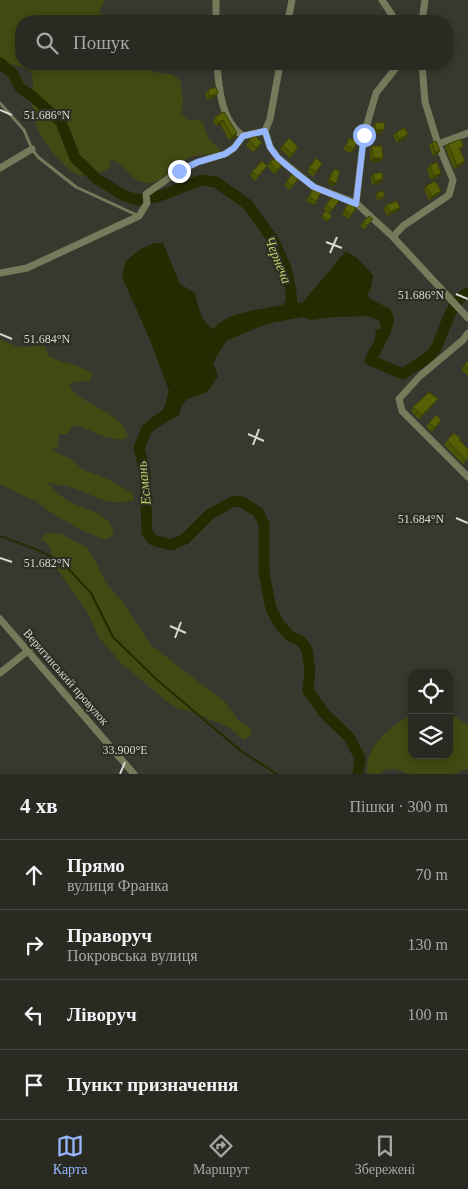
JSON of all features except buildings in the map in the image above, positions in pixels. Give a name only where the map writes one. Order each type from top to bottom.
[{"type":"street","points":[[216,0],[216,15]]},
{"type":"street","points":[[289,15],[292,0]]},
{"type":"street","points":[[382,0],[392,15]]},
{"type":"street","points":[[423,15],[425,0]]},
{"type":"street","points":[[217,70],[219,90],[228,118],[236,131],[243,136]]},
{"type":"street","points":[[279,70],[270,119],[265,131],[270,147],[278,158],[314,187],[356,204],[393,237],[466,316]]},
{"type":"street","points":[[356,204],[364,135],[376,93],[394,70]]},
{"type":"street","points":[[393,237],[403,226],[449,196],[453,180],[438,144],[425,102],[422,70]]},
{"type":"street","points":[[0,272],[27,268],[139,216],[147,203],[146,194],[179,171],[198,162],[225,154],[234,148],[243,136],[265,131]]},
{"type":"street","points":[[438,144],[468,133]]},
{"type":"street","points":[[0,168],[32,149]]},
{"type":"street","points":[[468,334],[420,376],[399,399],[402,411],[468,477]]},
{"type":"street","name":"Веригинський провулок","points":[[0,619],[29,650],[134,774]]},
{"type":"street","points":[[0,673],[29,650]]},
{"type":"lane","points":[[0,103],[24,130],[32,149],[38,156],[76,187],[139,216]]},
{"type":"shaded area","points":[[0,0],[105,0],[99,11],[103,15],[15,15],[15,66],[0,61]]},
{"type":"shaded area","points":[[30,70],[152,70],[153,72],[171,74],[180,80],[183,101],[181,113],[190,121],[197,119],[204,123],[209,139],[221,150],[217,154],[197,155],[187,159],[161,179],[154,182],[147,183],[135,179],[111,159],[109,168],[99,173],[80,175],[74,173],[56,156],[38,130],[32,103],[32,75]]},
{"type":"shaded area","points":[[154,243],[163,243],[180,284],[195,293],[203,318],[214,329],[219,323],[236,315],[283,305],[288,297],[292,302],[302,303],[346,251],[357,258],[373,275],[371,288],[368,293],[369,298],[390,309],[394,318],[392,329],[385,343],[373,354],[376,330],[381,328],[379,320],[367,316],[312,320],[303,317],[266,324],[226,341],[213,363],[218,376],[209,390],[187,399],[181,407],[179,415],[152,431],[147,429],[164,408],[169,391],[150,340],[122,277],[126,261],[139,250]]},
{"type":"shaded area","points":[[0,339],[18,346],[46,347],[47,354],[52,358],[88,371],[93,375],[89,381],[75,382],[69,385],[81,398],[117,419],[124,427],[128,436],[121,440],[105,437],[77,425],[71,428],[67,434],[59,434],[58,447],[52,451],[71,459],[84,470],[107,479],[133,493],[134,500],[126,502],[109,501],[70,487],[47,482],[65,499],[101,515],[107,520],[114,534],[108,539],[100,538],[79,529],[47,510],[35,500],[0,484]]},
{"type":"shaded area","points":[[46,534],[62,534],[87,548],[96,561],[105,582],[122,601],[151,645],[226,703],[238,720],[252,730],[250,736],[244,740],[227,726],[177,708],[120,662],[98,636],[89,615],[54,565],[51,550],[47,543],[41,539]]},
{"type":"shaded area","points":[[408,716],[408,759],[453,759],[453,716],[468,725],[468,769],[461,770],[456,774],[409,774],[395,769],[387,769],[379,774],[369,774],[367,772],[367,763],[370,754],[381,738],[396,724]]},
{"type":"waterway","name":"Чернеча","points":[[0,63],[13,74],[20,88],[32,96],[61,122],[75,158],[97,179],[123,195],[138,200],[160,196],[201,180],[216,182],[247,204],[274,241],[285,266],[293,312]]},
{"type":"waterway","name":"Есмань","points":[[380,342],[370,360],[403,374],[433,353],[452,310],[462,296],[468,293]]},
{"type":"waterway","name":"Есмань","points":[[159,419],[147,429],[139,448],[145,473],[147,532],[153,540],[171,545],[185,539],[210,514],[234,501],[242,502],[258,512],[264,524],[264,572],[271,609],[279,624],[290,636],[301,641],[307,650],[310,671],[308,691],[325,714],[349,737],[360,758],[358,774]]},
{"type":"waterway","points":[[0,536],[61,561],[91,593],[113,637],[156,679],[241,751],[277,774]]},
{"type":"route","points":[[179,171],[198,162],[225,154],[234,148],[243,136],[265,131],[270,147],[278,158],[297,174],[314,187],[356,204],[364,135]]}]
